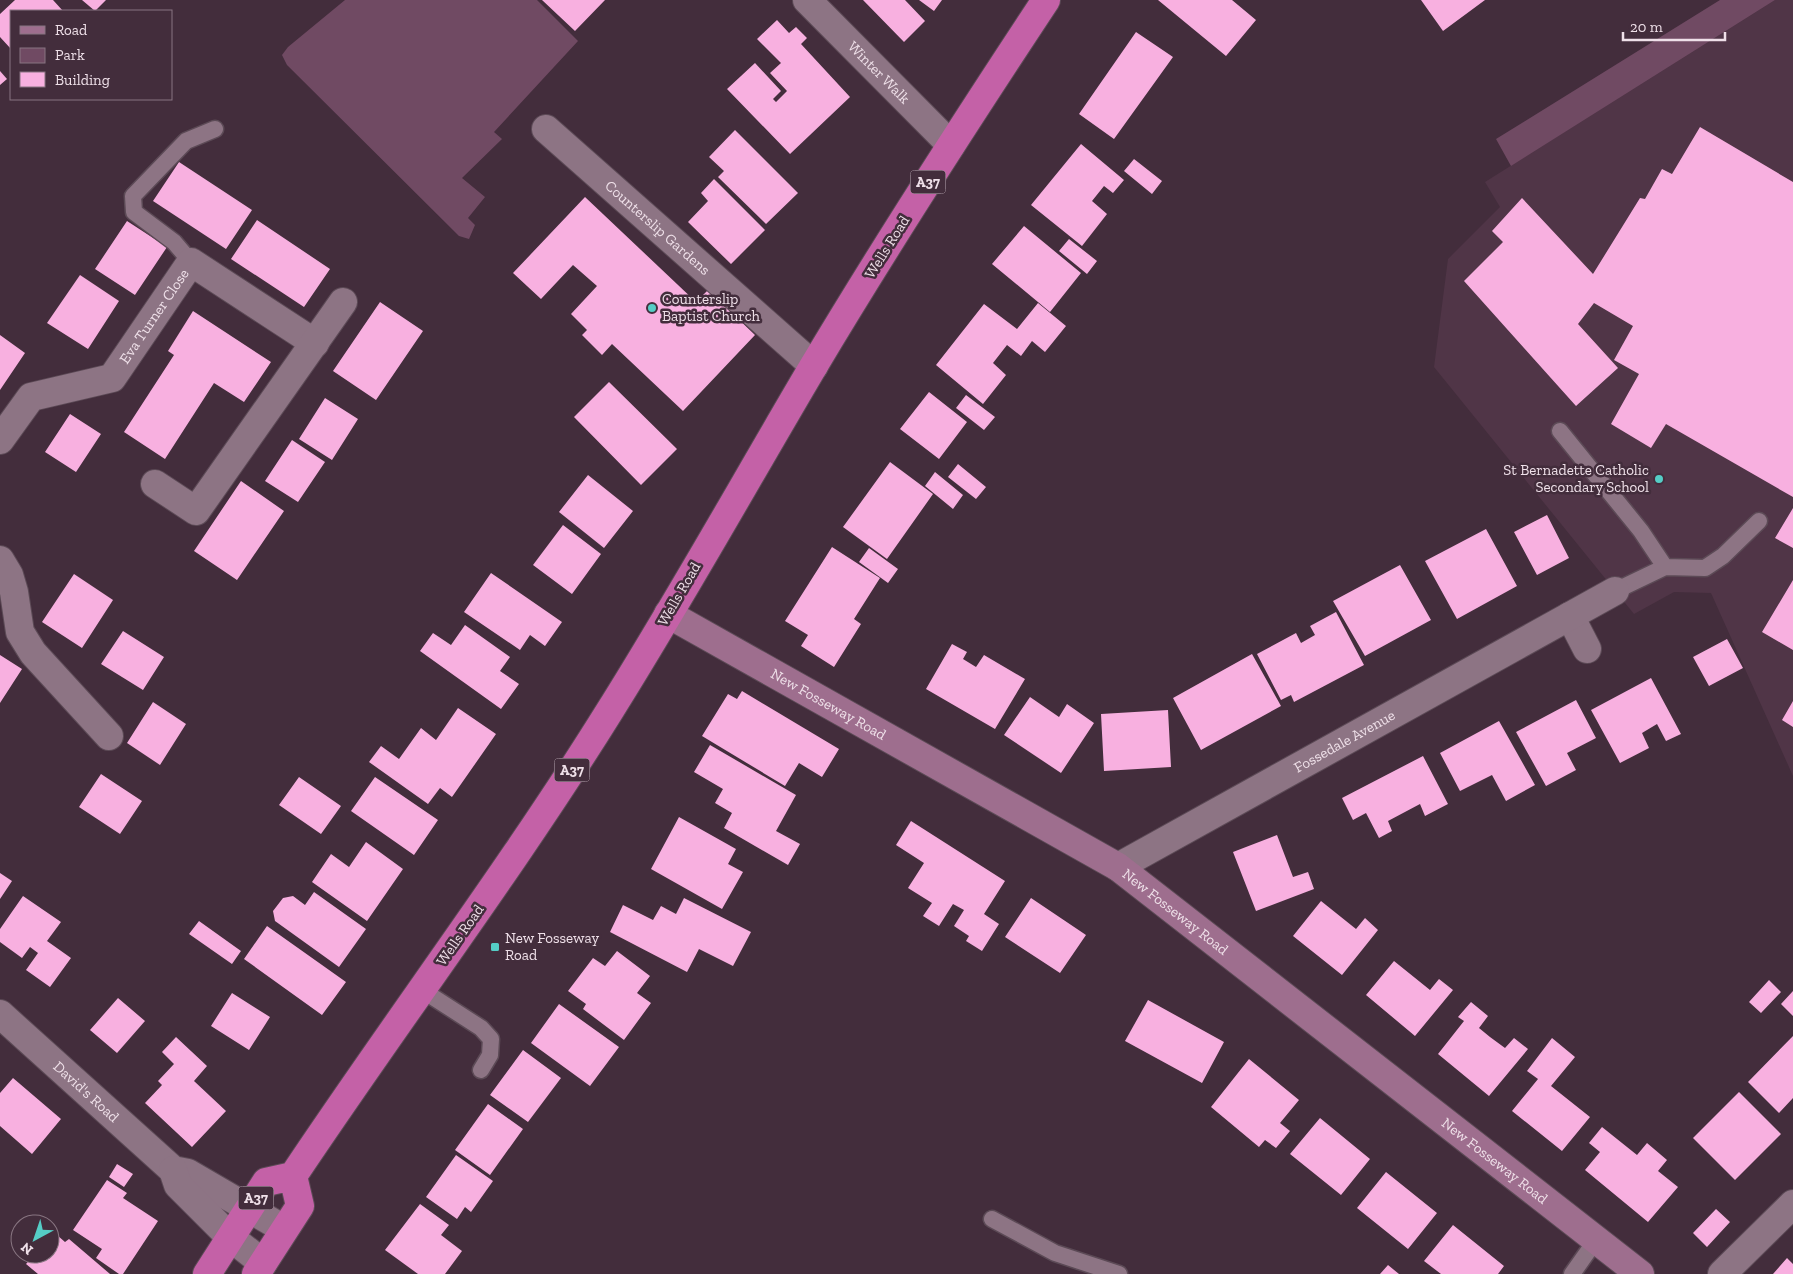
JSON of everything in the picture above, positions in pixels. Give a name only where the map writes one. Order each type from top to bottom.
[{"type":"highway","name":"Wells Road","points":[[293,1176],[543,816],[611,710],[814,366],[950,145],[1046,0]]},
{"type":"highway","name":"A37","points":[[207,1274],[266,1182],[293,1176],[300,1206],[260,1268]]},
{"type":"street","name":"Winter Walk","points":[[807,0],[950,145]]},
{"type":"street","name":"Counterslip Gardens","points":[[546,129],[814,366]]},
{"type":"street","name":"Eva Turner Close","points":[[0,440],[31,397],[112,378],[191,262],[315,343]]},
{"type":"street","points":[[155,484],[196,511],[343,302]]},
{"type":"street","points":[[0,560],[9,575],[14,592],[20,632],[33,653],[109,736]]},
{"type":"street","name":"Fossedale Avenue","points":[[1118,867],[1615,591]]},
{"type":"street","name":"New Fosseway Road","points":[[668,614],[1118,867],[1640,1274]]},
{"type":"street","points":[[1570,616],[1587,649]]},
{"type":"street","name":"David's Road","points":[[0,1014],[173,1170],[178,1185],[260,1268]]},
{"type":"street","name":"David's Road","points":[[173,1170],[188,1173],[284,1230]]},
{"type":"street","points":[[1722,1274],[1793,1204]]},
{"type":"lane","points":[[191,262],[174,242],[134,212],[133,196],[186,141],[215,128]]},
{"type":"lane","points":[[1560,431],[1641,531],[1664,566]]},
{"type":"lane","points":[[1615,591],[1664,566],[1705,568],[1723,556],[1759,521]]},
{"type":"lane","points":[[422,990],[481,1028],[490,1039],[490,1056],[481,1070]]},
{"type":"lane","points":[[992,1219],[1055,1253],[1119,1274]]},
{"type":"lane","points":[[1572,1274],[1596,1240]]},
{"type":"shaded area","name":"St Bernadette Catholic Secondary School","points":[[1775,0],[1793,0],[1793,776],[1711,593],[1674,592],[1634,614],[1434,367],[1448,259],[1500,207],[1485,182]]},
{"type":"green space","points":[[345,0],[537,0],[578,41],[494,132],[502,139],[462,178],[485,197],[468,218],[475,225],[469,239],[459,236],[287,65],[282,55],[288,47]]},
{"type":"green space","points":[[1720,0],[1775,0],[1511,166],[1496,139]]},
{"type":"building","points":[[15,0],[53,0],[62,10],[10,10],[10,48],[0,37],[0,14]]},
{"type":"building","points":[[82,0],[106,0],[96,10]]},
{"type":"building","points":[[542,0],[605,0],[575,31]]},
{"type":"building","points":[[863,0],[905,0],[925,21],[904,42]]},
{"type":"building","points":[[919,0],[942,0],[934,11]]},
{"type":"building","points":[[1158,0],[1232,0],[1256,20],[1226,56]]},
{"type":"building","points":[[1421,0],[1485,0],[1443,31]]},
{"type":"building","points":[[777,20],[789,33],[796,27],[807,38],[801,44],[850,97],[790,154],[727,89],[755,63],[781,91],[773,99],[776,102],[787,91],[770,73],[781,63],[757,39]]},
{"type":"building","points":[[1136,32],[1173,57],[1114,139],[1079,114]]},
{"type":"building","points":[[0,71],[7,79],[0,85]]},
{"type":"building","points":[[1700,127],[1793,182],[1793,497],[1666,424],[1651,448],[1611,424],[1639,374],[1614,360],[1633,326],[1594,303],[1578,324],[1618,368],[1576,406],[1464,281],[1503,242],[1492,231],[1522,198],[1593,274],[1640,198],[1645,199],[1662,169],[1672,174]]},
{"type":"building","points":[[735,130],[798,193],[766,224],[718,177],[724,171],[709,157]]},
{"type":"building","points":[[1081,144],[1124,180],[1113,193],[1104,186],[1092,201],[1107,214],[1082,246],[1031,205]]},
{"type":"building","points":[[1134,159],[1162,181],[1152,194],[1124,171]]},
{"type":"building","points":[[179,162],[252,210],[226,249],[153,201]]},
{"type":"building","points":[[714,179],[765,230],[731,264],[688,222],[708,201],[701,193]]},
{"type":"building","name":"Counterslip Baptist Church","points":[[585,197],[696,302],[708,290],[755,335],[683,411],[612,344],[602,355],[582,335],[587,330],[571,314],[597,286],[573,265],[541,299],[513,273]]},
{"type":"building","points":[[257,220],[330,269],[304,307],[231,259]]},
{"type":"building","points":[[127,221],[167,247],[135,295],[95,269]]},
{"type":"building","points":[[1024,226],[1081,273],[1050,312],[992,264]]},
{"type":"building","points":[[1069,239],[1097,261],[1087,274],[1059,251]]},
{"type":"building","points":[[80,275],[119,301],[88,349],[47,323]]},
{"type":"building","points":[[380,302],[423,331],[376,400],[333,371]]},
{"type":"building","points":[[1038,303],[1066,326],[1045,352],[1032,341],[1021,356],[1007,345],[993,363],[1006,375],[983,404],[936,365],[984,304],[1017,329]]},
{"type":"building","points":[[193,311],[271,362],[244,402],[214,383],[165,459],[124,432],[174,355],[168,351]]},
{"type":"building","points":[[0,335],[25,353],[0,390]]},
{"type":"building","points":[[609,382],[677,449],[641,485],[574,417]]},
{"type":"building","points":[[929,392],[967,422],[939,459],[900,429]]},
{"type":"building","points":[[966,395],[995,417],[984,430],[956,408]]},
{"type":"building","points":[[325,398],[358,419],[332,460],[299,439]]},
{"type":"building","points":[[70,414],[101,434],[76,472],[45,452]]},
{"type":"building","points":[[292,440],[325,462],[298,502],[265,481]]},
{"type":"building","points":[[890,462],[933,494],[887,559],[843,527]]},
{"type":"building","points":[[958,464],[986,487],[976,499],[948,477]]},
{"type":"building","points":[[935,472],[963,495],[953,509],[925,486]]},
{"type":"building","points":[[588,475],[633,511],[604,548],[559,512]]},
{"type":"building","points":[[241,481],[284,511],[237,580],[194,551]]},
{"type":"building","points":[[1793,508],[1793,548],[1775,538]]},
{"type":"building","points":[[1547,515],[1569,558],[1537,575],[1514,532]]},
{"type":"building","points":[[563,525],[601,554],[572,594],[533,565]]},
{"type":"building","points":[[1486,529],[1517,586],[1457,619],[1425,561]]},
{"type":"building","points":[[832,547],[880,578],[854,619],[861,624],[834,667],[801,646],[808,635],[785,621]]},
{"type":"building","points":[[869,548],[898,569],[888,583],[859,562]]},
{"type":"building","points":[[1400,565],[1431,620],[1365,656],[1333,601]]},
{"type":"building","points":[[491,573],[562,622],[545,646],[530,635],[520,650],[464,612]]},
{"type":"building","points":[[74,574],[113,600],[82,648],[42,622]]},
{"type":"building","points":[[1793,580],[1793,650],[1762,632]]},
{"type":"building","points":[[1336,612],[1364,665],[1294,702],[1291,695],[1281,700],[1257,654],[1296,633],[1301,643],[1315,635],[1310,626]]},
{"type":"building","points":[[465,625],[510,657],[500,671],[519,684],[501,709],[420,651],[433,633],[451,645]]},
{"type":"building","points":[[123,631],[164,657],[143,690],[101,664]]},
{"type":"building","points":[[1727,639],[1743,668],[1709,686],[1693,657]]},
{"type":"building","points":[[952,644],[967,652],[963,659],[976,667],[984,655],[1025,679],[995,729],[926,689]]},
{"type":"building","points":[[1252,654],[1281,706],[1201,750],[1173,698]]},
{"type":"building","points":[[0,655],[22,669],[0,703]]},
{"type":"building","points":[[1651,678],[1681,734],[1666,741],[1657,724],[1642,733],[1649,748],[1620,763],[1591,710]]},
{"type":"building","points":[[742,691],[839,749],[822,777],[799,763],[785,786],[702,736],[728,694],[737,699]]},
{"type":"building","points":[[1030,697],[1059,717],[1067,704],[1094,723],[1061,773],[1004,735]]},
{"type":"building","points":[[1576,700],[1596,738],[1567,753],[1576,770],[1546,786],[1516,732]]},
{"type":"building","points":[[1793,701],[1793,727],[1782,720]]},
{"type":"building","points":[[153,702],[186,724],[160,765],[127,743]]},
{"type":"building","points":[[458,708],[496,734],[452,797],[440,788],[428,804],[369,762],[381,746],[399,759],[421,728],[436,740]]},
{"type":"building","points":[[1168,710],[1171,767],[1104,771],[1101,714]]},
{"type":"building","points":[[1499,721],[1535,785],[1506,801],[1492,775],[1460,791],[1440,753]]},
{"type":"building","points":[[710,745],[796,795],[776,831],[800,844],[788,865],[724,828],[732,813],[715,803],[723,789],[694,772]]},
{"type":"building","points":[[1423,756],[1448,804],[1425,816],[1420,804],[1388,821],[1392,831],[1379,838],[1366,813],[1353,820],[1342,798]]},
{"type":"building","points":[[101,774],[142,801],[120,834],[79,807]]},
{"type":"building","points":[[299,777],[341,806],[321,834],[279,805]]},
{"type":"building","points":[[375,777],[438,820],[414,855],[351,811]]},
{"type":"building","points":[[679,817],[736,849],[728,864],[743,872],[722,909],[651,869]]},
{"type":"building","points":[[911,821],[1005,881],[984,914],[999,924],[982,951],[966,941],[969,936],[954,926],[964,910],[953,904],[939,926],[923,916],[932,903],[908,888],[924,863],[896,845]]},
{"type":"building","points":[[1277,835],[1293,877],[1308,872],[1314,889],[1256,911],[1233,852]]},
{"type":"building","points":[[366,842],[403,869],[367,921],[312,882],[331,854],[349,867]]},
{"type":"building","points":[[0,873],[12,881],[0,899]]},
{"type":"building","points":[[314,892],[366,929],[339,967],[275,921],[273,911],[283,898],[293,896],[305,905]]},
{"type":"building","points":[[23,896],[61,922],[47,941],[71,958],[50,987],[26,970],[38,953],[30,947],[22,958],[0,942],[0,929]]},
{"type":"building","points":[[684,898],[751,932],[733,966],[699,949],[687,972],[610,932],[623,905],[653,920],[661,906],[676,914]]},
{"type":"building","points":[[1031,898],[1086,935],[1060,973],[1005,937]]},
{"type":"building","points":[[1321,901],[1356,929],[1365,918],[1378,930],[1342,975],[1293,936]]},
{"type":"building","points":[[199,921],[241,951],[232,964],[189,934]]},
{"type":"building","points":[[267,926],[346,982],[322,1015],[244,959]]},
{"type":"building","points":[[617,951],[650,976],[637,993],[651,1003],[624,1040],[583,1009],[586,1004],[568,991],[593,958],[605,966]]},
{"type":"building","points":[[1394,961],[1430,990],[1439,979],[1453,990],[1415,1036],[1366,995]]},
{"type":"building","points":[[1769,980],[1781,992],[1761,1013],[1749,1002]]},
{"type":"building","points":[[1793,991],[1793,1016],[1781,1004]]},
{"type":"building","points":[[232,993],[270,1017],[249,1050],[211,1026]]},
{"type":"building","points":[[118,998],[145,1021],[117,1053],[90,1030]]},
{"type":"building","points":[[1148,1000],[1224,1042],[1202,1083],[1125,1041]]},
{"type":"building","points":[[1471,1002],[1488,1016],[1479,1028],[1505,1048],[1514,1038],[1528,1049],[1489,1096],[1438,1054],[1464,1021],[1458,1017]]},
{"type":"building","points":[[559,1004],[619,1047],[590,1086],[531,1043]]},
{"type":"building","points":[[1793,1036],[1793,1098],[1779,1113],[1748,1082]]},
{"type":"building","points":[[176,1037],[207,1066],[194,1081],[226,1111],[192,1147],[145,1103],[162,1085],[158,1081],[174,1064],[162,1052]]},
{"type":"building","points":[[1552,1038],[1575,1057],[1551,1086],[1590,1117],[1562,1151],[1512,1111],[1538,1079],[1527,1071]]},
{"type":"building","points":[[523,1050],[561,1078],[528,1122],[490,1095]]},
{"type":"building","points":[[1249,1059],[1299,1100],[1280,1123],[1290,1131],[1276,1148],[1265,1140],[1259,1147],[1211,1107]]},
{"type":"building","points":[[13,1078],[61,1119],[32,1154],[0,1126],[0,1093]]},
{"type":"building","points":[[1739,1092],[1781,1134],[1735,1180],[1693,1138]]},
{"type":"building","points":[[488,1104],[523,1129],[490,1175],[455,1150]]},
{"type":"building","points":[[1320,1118],[1370,1159],[1341,1195],[1290,1154]]},
{"type":"building","points":[[1602,1127],[1637,1155],[1647,1143],[1667,1160],[1658,1171],[1678,1187],[1648,1222],[1585,1170],[1600,1152],[1589,1143]]},
{"type":"building","points":[[456,1155],[493,1181],[471,1212],[465,1207],[457,1219],[426,1197]]},
{"type":"building","points":[[117,1164],[133,1174],[124,1187],[109,1177]]},
{"type":"building","points":[[1386,1172],[1437,1213],[1408,1249],[1357,1208]]},
{"type":"building","points":[[107,1180],[127,1193],[123,1198],[158,1221],[123,1274],[119,1274],[96,1258],[102,1249],[73,1230]]},
{"type":"building","points":[[420,1204],[449,1225],[441,1235],[462,1251],[445,1274],[418,1274],[385,1250]]},
{"type":"building","points":[[1716,1209],[1730,1222],[1707,1247],[1693,1233]]},
{"type":"building","points":[[1453,1225],[1504,1266],[1498,1274],[1441,1274],[1424,1261]]},
{"type":"building","points":[[60,1238],[65,1242],[69,1239],[110,1274],[38,1274],[26,1264],[60,1264]]},
{"type":"building","points":[[1787,1258],[1793,1264],[1793,1274],[1773,1274]]},
{"type":"building","points":[[1388,1265],[1399,1274],[1380,1274]]},
{"type":"place","name":"Counterslip Baptist Church","points":[[652,308]]},
{"type":"place","name":"St Bernadette Catholic Secondary School","points":[[1659,479]]},
{"type":"place","name":"New Fosseway Road","points":[[495,947]]}]
